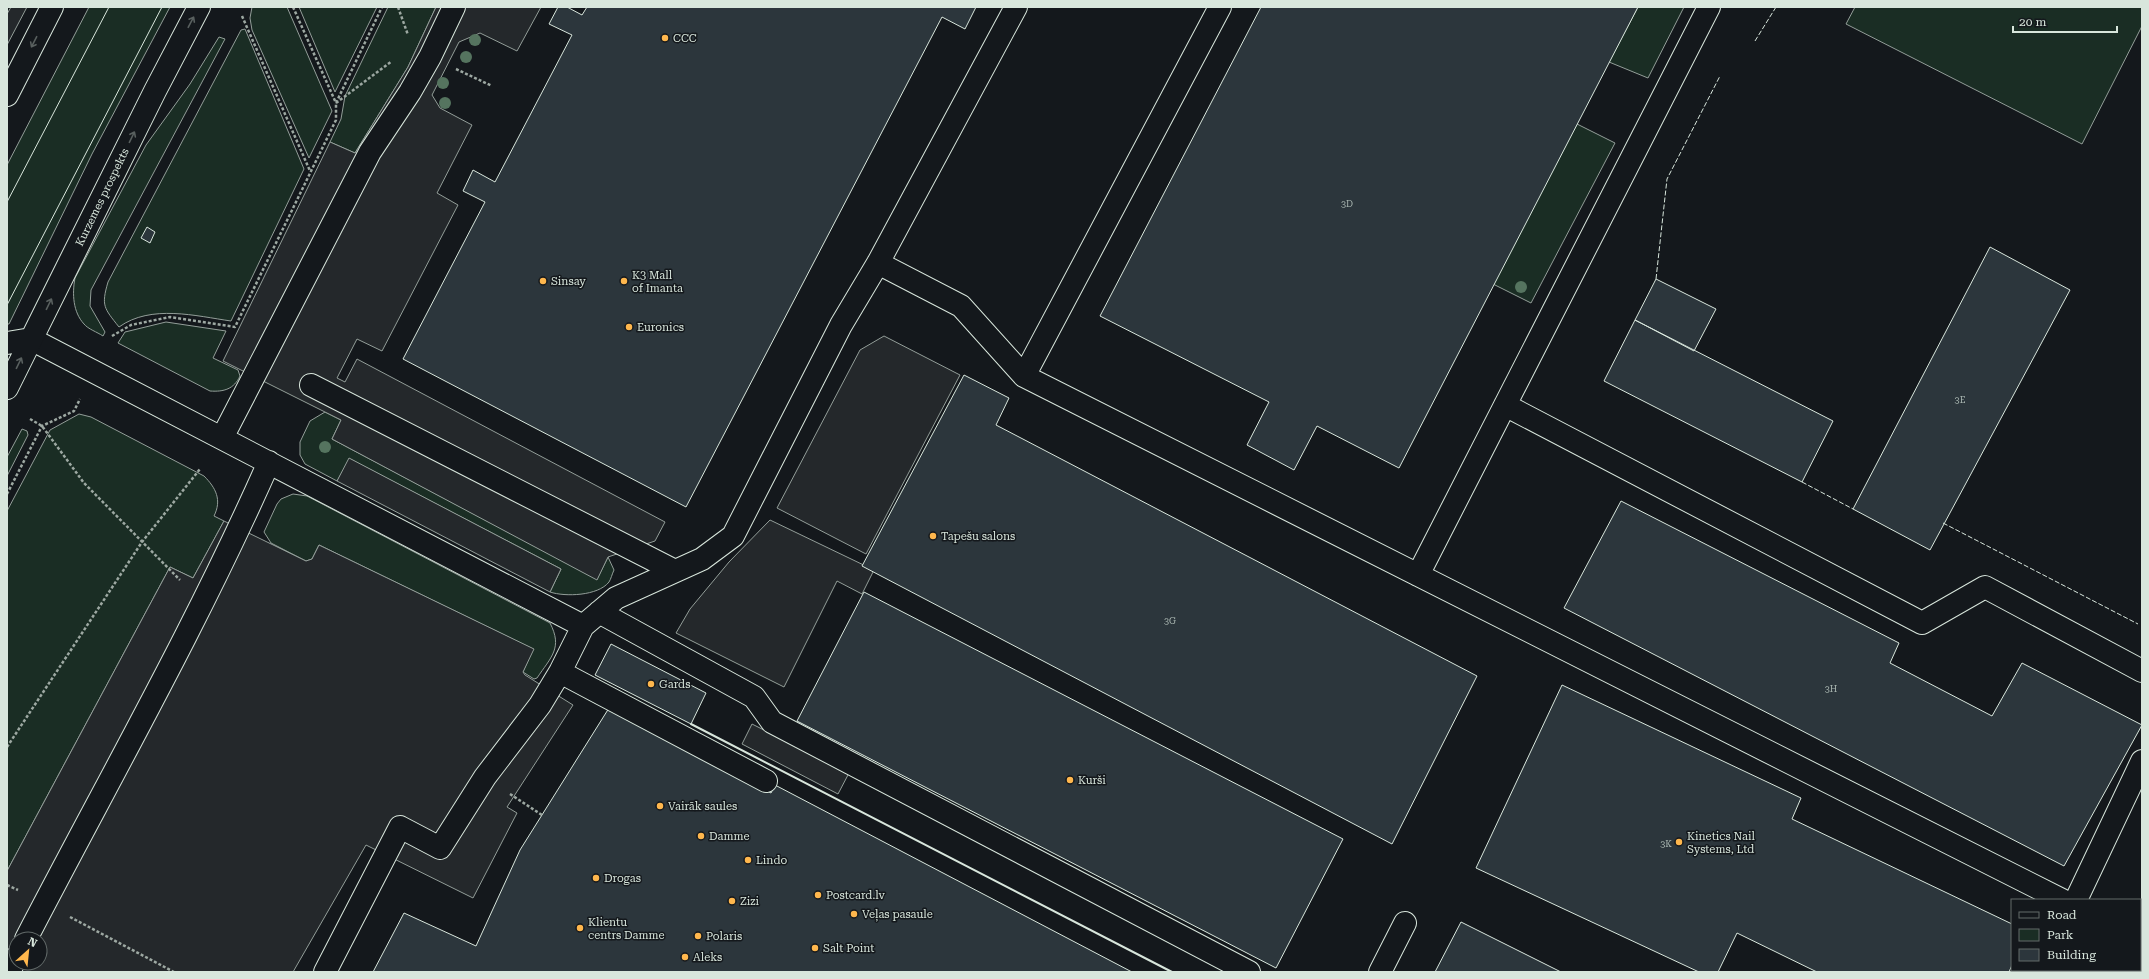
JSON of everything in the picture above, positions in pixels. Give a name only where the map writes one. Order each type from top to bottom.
[{"type":"main road","points":[[7,95],[52,7]]},
{"type":"main road","name":"Kurzemes prospekts","points":[[7,388],[155,91],[199,7]]},
{"type":"main road","points":[[222,438],[370,152],[410,92],[430,57],[454,7]]},
{"type":"main road","points":[[325,972],[400,827],[440,848],[485,777],[540,705],[591,619],[616,598],[702,559],[733,536],[841,325],[878,263],[1016,7]]},
{"type":"main road","points":[[1024,376],[1220,7]]},
{"type":"main road","points":[[1418,575],[1709,7]]},
{"type":"main road","points":[[878,263],[961,306],[1024,376],[2060,899]]},
{"type":"main road","points":[[7,343],[32,339],[269,462],[754,697],[772,722],[1249,972]]},
{"type":"main road","points":[[311,385],[675,571]]},
{"type":"main road","points":[[1505,405],[1922,623],[1985,587],[2142,671]]},
{"type":"main road","points":[[30,931],[202,603],[242,524],[269,462]]},
{"type":"main road","points":[[560,672],[766,781]]},
{"type":"main road","points":[[2076,899],[2142,761]]},
{"type":"main road","points":[[1380,972],[1405,923]]},
{"type":"path","points":[[112,336],[131,325],[170,318],[235,327],[336,120],[336,103],[293,7]]},
{"type":"path","points":[[336,103],[382,7]]},
{"type":"path","points":[[398,7],[410,40]]},
{"type":"path","points":[[242,16],[310,171]]},
{"type":"path","points":[[7,494],[42,426],[74,411],[80,399]]},
{"type":"path","points":[[30,419],[42,426],[84,483],[202,603]]},
{"type":"path","points":[[7,747],[142,542],[200,469]]},
{"type":"path","points":[[485,777],[542,815]]},
{"type":"path","points":[[68,916],[174,972]]},
{"type":"green space","points":[[89,7],[170,7],[92,154],[9,324],[7,324],[7,165]]},
{"type":"green space","points":[[252,7],[287,7],[332,111],[309,158],[252,30],[250,18]]},
{"type":"green space","points":[[299,7],[377,7],[335,92]]},
{"type":"green space","points":[[388,7],[436,7],[408,67],[355,153],[330,142],[341,119],[345,96]]},
{"type":"green space","points":[[1638,7],[1684,7],[1648,78],[1609,62]]},
{"type":"green space","points":[[1855,7],[2142,7],[2142,26],[2082,144],[1846,24]]},
{"type":"green space","points":[[245,29],[304,169],[231,321],[189,315],[159,314],[132,320],[119,327],[107,311],[104,302],[108,282],[241,30]]},
{"type":"green space","points":[[219,37],[225,39],[91,290],[90,306],[105,332],[103,336],[90,329],[80,319],[74,302],[75,278],[146,145],[190,84]]},
{"type":"green space","points":[[1577,124],[1615,143],[1531,303],[1493,284]]},
{"type":"green space","points":[[166,322],[226,331],[213,358],[238,370],[240,376],[235,384],[228,389],[210,391],[118,343],[125,332]]},
{"type":"green space","points":[[325,412],[341,420],[332,439],[597,579],[608,557],[614,570],[609,582],[604,587],[589,593],[564,595],[550,592],[561,569],[350,459],[337,481],[305,464],[300,455],[300,442],[310,421]]},
{"type":"green space","points":[[79,414],[91,417],[204,476],[212,485],[218,499],[218,505],[214,516],[224,521],[193,578],[170,567],[7,871],[7,511],[50,430]]},
{"type":"green space","points":[[22,429],[27,431],[28,435],[7,476],[7,457]]},
{"type":"green space","points":[[293,494],[307,496],[550,623],[555,639],[554,652],[551,658],[537,678],[534,679],[523,672],[533,649],[319,545],[312,559],[306,561],[271,543],[264,532],[277,504],[281,499]]},
{"type":"shaded area","points":[[11,7],[27,7],[7,45],[7,14]]},
{"type":"shaded area","points":[[436,7],[541,7],[517,51],[480,33],[459,42],[432,95],[440,108],[472,125],[437,193],[458,205],[382,351],[357,339],[337,378],[345,382],[357,359],[665,522],[655,541],[608,557],[597,580],[332,439],[341,420],[223,361],[330,142],[355,153],[408,67]]},
{"type":"shaded area","points":[[884,336],[960,375],[866,554],[777,508],[860,350]]},
{"type":"shaded area","points":[[349,458],[561,569],[550,592],[337,481]]},
{"type":"shaded area","points":[[770,520],[874,570],[862,594],[837,581],[784,687],[676,633],[690,609],[729,562]]},
{"type":"shaded area","points":[[224,521],[306,561],[312,559],[319,545],[534,649],[523,672],[525,675],[573,705],[507,807],[517,813],[473,898],[366,845],[293,972],[7,972],[7,871],[170,567],[193,578]]},
{"type":"shaded area","points":[[752,724],[849,773],[838,794],[742,744]]},
{"type":"building","name":"K3 Mall of Imanta","points":[[558,7],[567,7],[582,15],[587,7],[976,7],[965,29],[942,17],[686,507],[403,359],[485,202],[463,191],[473,170],[495,182],[572,35],[549,24]]},
{"type":"building","points":[[1261,7],[1638,7],[1399,468],[1317,426],[1294,470],[1247,445],[1269,402],[1100,316]]},
{"type":"building","points":[[147,227],[155,232],[150,243],[141,238]]},
{"type":"building","points":[[1990,247],[2070,290],[1930,550],[1853,509]]},
{"type":"building","points":[[1656,279],[1716,309],[1694,351],[1635,320]]},
{"type":"building","points":[[1635,320],[1833,421],[1802,482],[1604,381]]},
{"type":"building","points":[[964,375],[1009,398],[996,425],[1477,676],[1392,844],[862,566]]},
{"type":"building","points":[[1621,501],[1899,643],[1890,663],[1992,716],[2022,663],[2142,725],[2064,866],[1564,608]]},
{"type":"building","name":"Kurši","points":[[864,592],[1343,839],[1276,968],[797,721]]},
{"type":"building","name":"Gards","points":[[611,644],[706,693],[691,724],[595,675]]},
{"type":"building","points":[[1562,685],[1801,798],[1792,819],[2011,924],[2011,967],[2009,972],[1817,972],[1737,933],[1718,972],[1699,972],[1476,868]]},
{"type":"building","name":"Damme","points":[[609,708],[771,793],[775,785],[1132,972],[373,972],[404,913],[476,946],[520,850]]},
{"type":"building","points":[[1461,922],[1561,972],[1435,972]]},
{"type":"tram line","points":[[7,202],[109,7]]},
{"type":"tram line","points":[[7,305],[162,7]]},
{"type":"fence","points":[[1755,41],[1776,7]]},
{"type":"fence","points":[[1656,279],[1667,179],[1720,76]]},
{"type":"fence","points":[[1802,482],[1853,509]]},
{"type":"fence","points":[[1943,523],[2138,624]]},
{"type":"wall","points":[[691,724],[1172,972]]},
{"type":"place","name":"CCC","points":[[665,38]]},
{"type":"place","name":"Sinsay","points":[[543,281]]},
{"type":"place","name":"K3 Mall of Imanta","points":[[624,281]]},
{"type":"place","name":"Euronics","points":[[629,327]]},
{"type":"place","name":"Tapešu salons","points":[[933,536]]},
{"type":"place","name":"Gards","points":[[651,684]]},
{"type":"place","name":"Kurši","points":[[1070,780]]},
{"type":"place","name":"Vairāk saules","points":[[660,806]]},
{"type":"place","name":"Damme","points":[[701,836]]},
{"type":"place","name":"Kinetics Nail Systems, Ltd","points":[[1679,842]]},
{"type":"place","name":"Lindo","points":[[748,860]]},
{"type":"place","name":"Drogas","points":[[596,878]]},
{"type":"place","name":"Postcard.lv","points":[[818,895]]},
{"type":"place","name":"Zizi","points":[[732,901]]},
{"type":"place","name":"Veļas pasaule","points":[[854,914]]},
{"type":"place","name":"Klientu centrs Damme","points":[[580,928]]},
{"type":"place","name":"Polaris","points":[[698,936]]},
{"type":"place","name":"Salt Point","points":[[815,948]]},
{"type":"place","name":"Aleks","points":[[685,957]]}]
